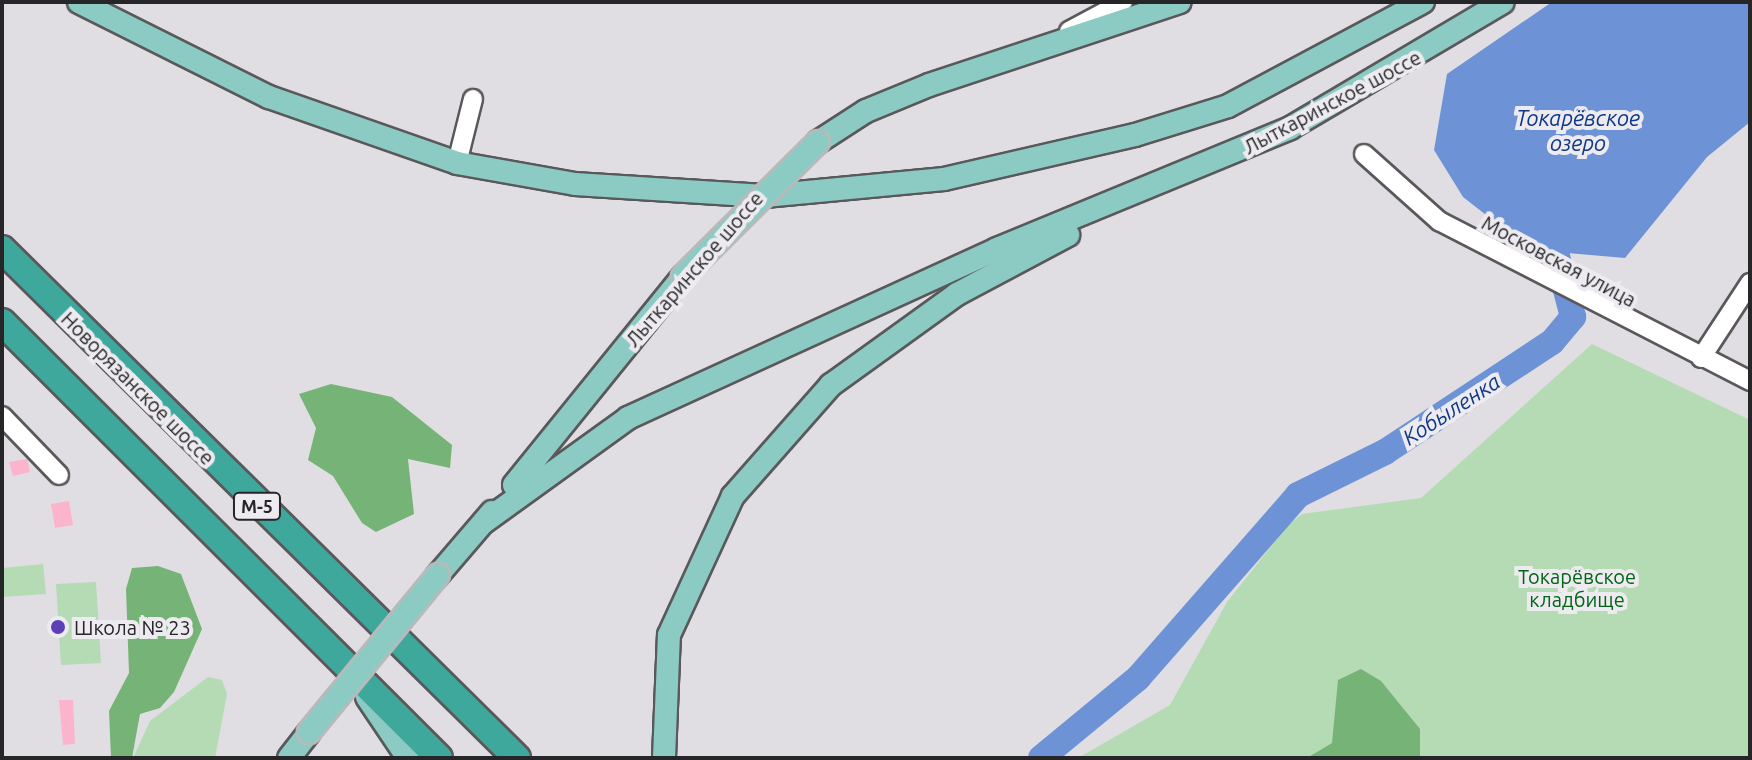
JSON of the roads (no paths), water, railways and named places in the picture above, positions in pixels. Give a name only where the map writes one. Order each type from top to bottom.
[{"type":"highway","name":"Новорязанское шоссе","points":[[2,249],[517,758]]},
{"type":"highway","name":"М-5","points":[[2,322],[42,366],[439,758]]},
{"type":"main road","points":[[79,2],[269,97],[457,163],[664,194],[765,196],[944,179],[1039,162],[1228,106],[1423,2]]},
{"type":"main road","name":"Лыткаринское шоссе","points":[[289,758],[683,276],[818,142],[866,111],[1180,2]]},
{"type":"main road","name":"Лыткаринское шоссе","points":[[664,758],[662,684],[685,588],[733,496],[776,441],[831,385],[911,324],[1155,189],[1384,79],[1503,2]]},
{"type":"main road","name":"Лыткаринское шоссе","points":[[484,522],[628,418],[997,249],[1155,189]]},
{"type":"main road","name":"М-5","points":[[2,330],[42,366]]},
{"type":"main road","points":[[342,664],[408,758]]},
{"type":"street","points":[[1038,49],[1123,2]]},
{"type":"street","points":[[457,163],[473,99]]},
{"type":"street","name":"Московская улица","points":[[1364,154],[1439,221],[1750,381]]},
{"type":"street","points":[[1701,358],[1750,283]]},
{"type":"street","points":[[2,416],[59,475]]},
{"type":"water","name":"Токарёвское озеро","points":[[1552,2],[1750,2],[1750,122],[1707,157],[1625,258],[1556,252],[1508,232],[1463,197],[1434,150],[1447,74]]},
{"type":"waterway","name":"Кобыленка","points":[[1041,758],[1138,678],[1298,495],[1385,452],[1552,342],[1573,317],[1556,252],[1561,219]]},
{"type":"place","name":"Школа № 23","points":[[58,627]]},
{"type":"park label","name":"Токарёвское кладбище","points":[[1577,588]]}]
